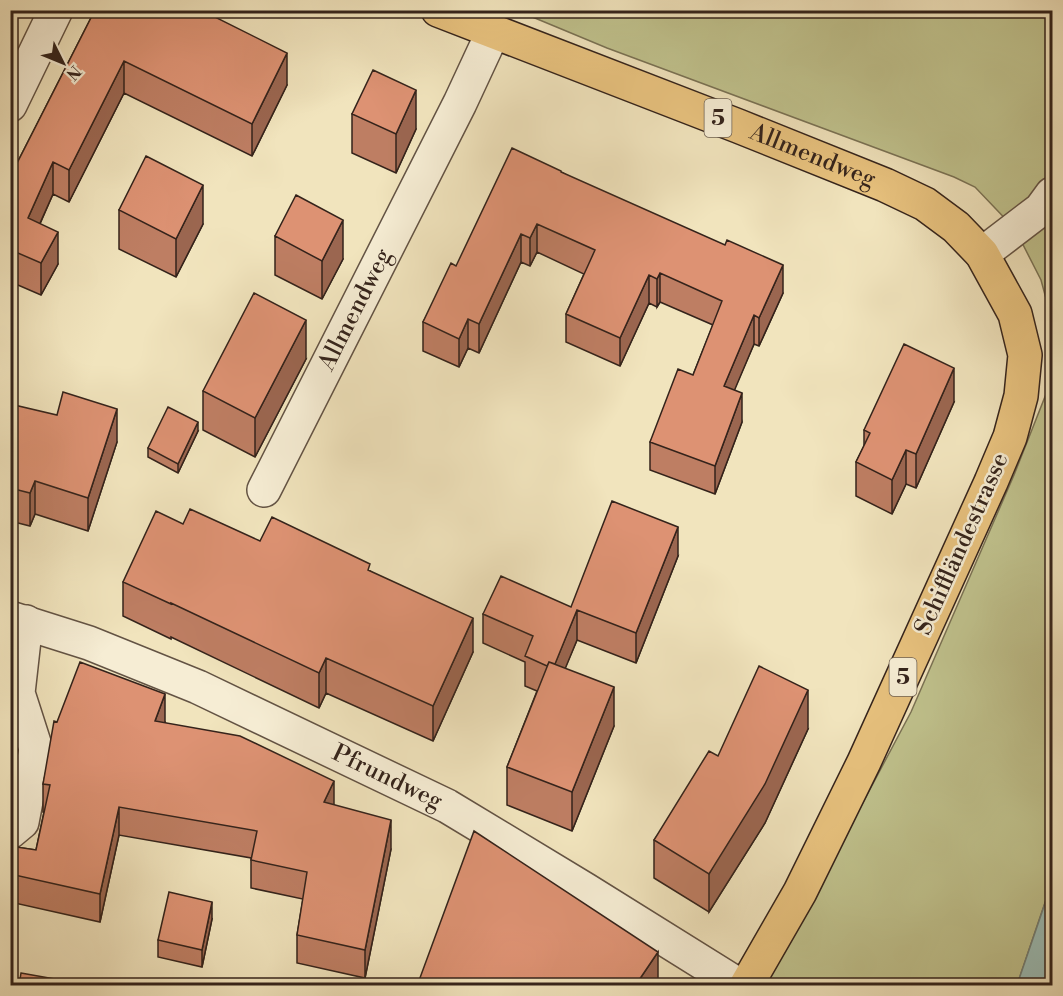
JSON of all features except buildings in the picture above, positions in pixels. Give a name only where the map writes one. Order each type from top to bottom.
[{"type":"main road","name":"Allmendweg","points":[[438,10],[885,185],[926,204],[956,227],[982,254]]},
{"type":"main road","name":"Schiffländestrasse","points":[[746,986],[800,892],[864,762],[1010,437],[1021,396],[1025,355],[1016,314],[982,254]]},
{"type":"street","points":[[10,105],[56,10]]},
{"type":"street","name":"Allmendweg","points":[[264,490],[460,103],[493,32]]},
{"type":"street","points":[[982,254],[1041,209],[1053,194]]},
{"type":"street","points":[[10,832],[22,822],[36,749],[18,693],[18,620]]},
{"type":"street","name":"Pfrundweg","points":[[18,620],[89,643],[198,687],[447,806],[740,986]]},
{"type":"green space","points":[[518,11],[1052,11],[1052,882],[1017,985],[766,985],[911,712],[1014,475],[1048,389],[1048,306],[1041,280],[1015,229],[975,187],[954,177],[607,48]]},
{"type":"water","points":[[1052,883],[1052,985],[1017,985]]}]
